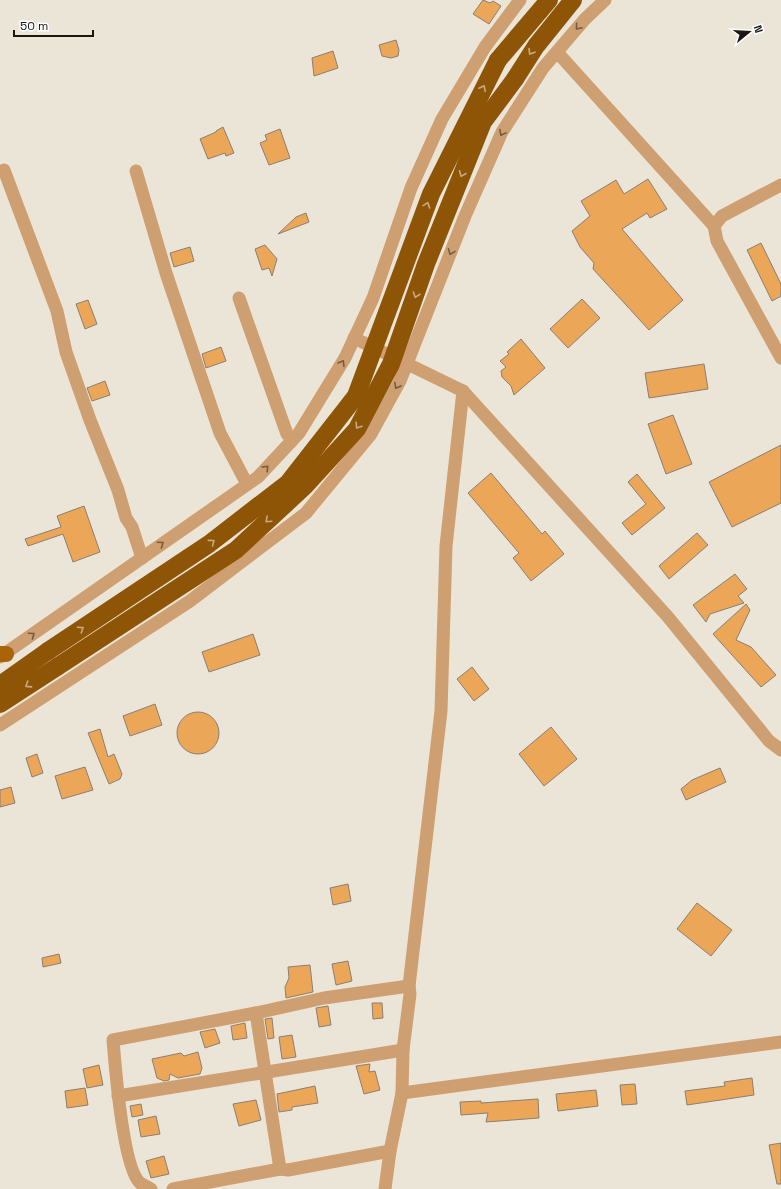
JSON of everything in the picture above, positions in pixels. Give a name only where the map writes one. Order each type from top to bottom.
[{"type":"highway","points":[[0,685],[48,651],[209,544],[288,483],[356,396],[431,194],[498,60],[549,0]]},
{"type":"highway","points":[[0,704],[236,550],[305,486],[357,429],[391,364],[426,264],[483,122],[515,79],[536,46],[573,0]]},
{"type":"street","points":[[2,655],[258,477],[299,433],[345,358],[373,298],[411,188],[442,119],[485,47],[520,0]]},
{"type":"street","points":[[0,725],[190,601],[306,513],[371,434],[400,381],[465,216],[502,132],[543,68],[585,19],[605,0]]},
{"type":"street","points":[[557,52],[714,226],[717,241],[781,358]]},
{"type":"street","points":[[4,170],[57,311],[66,352],[90,420],[118,490],[126,518],[132,527],[142,558]]},
{"type":"street","points":[[136,171],[166,273],[220,433],[247,484]]},
{"type":"street","points":[[714,226],[722,216],[781,185]]},
{"type":"street","points":[[239,298],[287,434],[292,439],[291,442]]},
{"type":"street","points":[[354,338],[463,391],[668,617],[769,741],[781,750]]},
{"type":"street","points":[[386,1189],[390,1151],[402,1093],[403,1050],[410,994],[409,986],[440,711],[446,546],[463,391]]},
{"type":"street","points":[[151,1189],[139,1182],[131,1164],[118,1096],[113,1040],[256,1013],[324,998],[409,986]]},
{"type":"street","points":[[256,1013],[264,1074],[280,1169]]},
{"type":"street","points":[[402,1093],[781,1042]]},
{"type":"street","points":[[118,1096],[264,1074],[403,1050]]},
{"type":"street","points":[[173,1189],[280,1169],[288,1170],[390,1151]]},
{"type":"building","points":[[483,0],[490,3],[493,1],[501,6],[489,24],[473,14]]},
{"type":"building","points":[[396,40],[399,50],[398,56],[391,58],[382,56],[379,45]]},
{"type":"building","points":[[333,51],[338,68],[314,76],[312,58]]},
{"type":"building","points":[[223,127],[234,153],[226,156],[225,153],[208,159],[200,139]]},
{"type":"building","points":[[280,129],[290,158],[269,165],[260,143],[267,140],[265,135]]},
{"type":"building","points":[[648,179],[667,209],[650,218],[647,213],[622,229],[683,300],[649,330],[593,269],[594,263],[580,247],[572,231],[590,216],[581,201],[616,180],[624,194]]},
{"type":"building","points":[[306,213],[309,222],[278,234],[296,217]]},
{"type":"building","points":[[761,243],[781,284],[781,296],[772,301],[747,250]]},
{"type":"building","points":[[265,245],[277,259],[272,276],[269,268],[262,270],[255,249]]},
{"type":"building","points":[[190,247],[194,261],[174,267],[170,253]]},
{"type":"building","points":[[582,299],[600,318],[568,348],[550,329]]},
{"type":"building","points":[[88,300],[97,324],[85,329],[76,304]]},
{"type":"building","points":[[521,339],[545,368],[514,395],[511,386],[502,377],[501,371],[506,367],[500,361],[509,354],[507,352]]},
{"type":"building","points":[[221,347],[226,361],[206,368],[202,354]]},
{"type":"building","points":[[704,364],[708,389],[649,398],[645,373]]},
{"type":"building","points":[[105,381],[110,395],[92,401],[87,388]]},
{"type":"building","points":[[673,415],[692,464],[666,474],[648,424]]},
{"type":"building","points":[[781,445],[781,503],[732,527],[709,482]]},
{"type":"building","points":[[491,473],[542,534],[545,531],[564,554],[531,581],[513,558],[519,553],[468,493]]},
{"type":"building","points":[[637,474],[665,508],[632,535],[622,523],[646,504],[628,482]]},
{"type":"building","points":[[84,506],[100,552],[73,562],[63,534],[28,546],[25,539],[61,527],[57,516]]},
{"type":"building","points":[[697,533],[708,545],[669,579],[659,566]]},
{"type":"building","points":[[735,574],[747,589],[738,596],[744,603],[710,614],[706,622],[693,605]]},
{"type":"building","points":[[746,604],[750,610],[736,640],[751,647],[776,675],[761,687],[713,634]]},
{"type":"building","points":[[253,634],[260,655],[209,672],[202,652]]},
{"type":"building","points":[[472,667],[489,689],[474,701],[457,679]]},
{"type":"building","points":[[155,704],[162,725],[130,736],[123,716]]},
{"type":"building","points":[[194,712],[202,712],[210,715],[216,721],[219,733],[216,745],[210,751],[202,754],[194,754],[186,751],[180,745],[177,737],[177,729],[180,721],[186,715]]},
{"type":"building","points":[[551,727],[577,759],[544,786],[519,754]]},
{"type":"building","points":[[100,729],[108,757],[114,754],[122,774],[120,779],[109,784],[88,733]]},
{"type":"building","points":[[37,754],[43,773],[32,777],[26,758]]},
{"type":"building","points":[[85,767],[93,790],[62,799],[55,776]]},
{"type":"building","points":[[720,768],[726,782],[686,800],[681,789],[692,780]]},
{"type":"building","points":[[11,787],[15,803],[0,807],[0,790]]},
{"type":"building","points":[[348,884],[351,901],[333,905],[330,888]]},
{"type":"building","points":[[697,903],[732,930],[711,956],[677,929]]},
{"type":"building","points":[[59,954],[61,963],[43,967],[42,958]]},
{"type":"building","points":[[348,961],[352,981],[336,985],[332,964]]},
{"type":"building","points":[[310,965],[313,992],[286,998],[285,987],[289,978],[288,967]]},
{"type":"building","points":[[372,1003],[382,1003],[383,1018],[373,1019]]},
{"type":"building","points":[[328,1006],[331,1025],[319,1027],[316,1008]]},
{"type":"building","points":[[272,1018],[274,1038],[268,1039],[265,1019]]},
{"type":"building","points":[[245,1023],[247,1038],[233,1040],[231,1026]]},
{"type":"building","points":[[215,1029],[220,1043],[205,1048],[200,1032]]},
{"type":"building","points":[[292,1035],[296,1057],[282,1059],[279,1037]]},
{"type":"building","points":[[198,1052],[202,1068],[200,1074],[178,1078],[170,1074],[169,1080],[164,1081],[157,1078],[152,1059],[181,1053],[184,1056]]},
{"type":"building","points":[[370,1064],[369,1072],[375,1071],[380,1090],[364,1094],[356,1066]]},
{"type":"building","points":[[99,1065],[103,1085],[87,1088],[83,1069]]},
{"type":"building","points":[[752,1078],[754,1095],[687,1105],[685,1091],[725,1086],[724,1082]]},
{"type":"building","points":[[635,1084],[637,1104],[622,1105],[620,1085]]},
{"type":"building","points":[[315,1086],[318,1103],[292,1107],[292,1110],[279,1112],[277,1094]]},
{"type":"building","points":[[85,1088],[88,1105],[67,1108],[65,1091]]},
{"type":"building","points":[[596,1090],[598,1106],[558,1111],[556,1094]]},
{"type":"building","points":[[538,1099],[539,1118],[486,1122],[488,1113],[461,1115],[460,1102],[481,1101],[481,1103]]},
{"type":"building","points":[[256,1100],[261,1120],[239,1126],[233,1104]]},
{"type":"building","points":[[141,1104],[143,1115],[132,1117],[130,1106]]},
{"type":"building","points":[[156,1116],[160,1134],[141,1137],[138,1120]]},
{"type":"building","points":[[781,1143],[781,1184],[777,1184],[769,1145]]},
{"type":"building","points":[[164,1156],[169,1174],[151,1178],[146,1161]]}]
